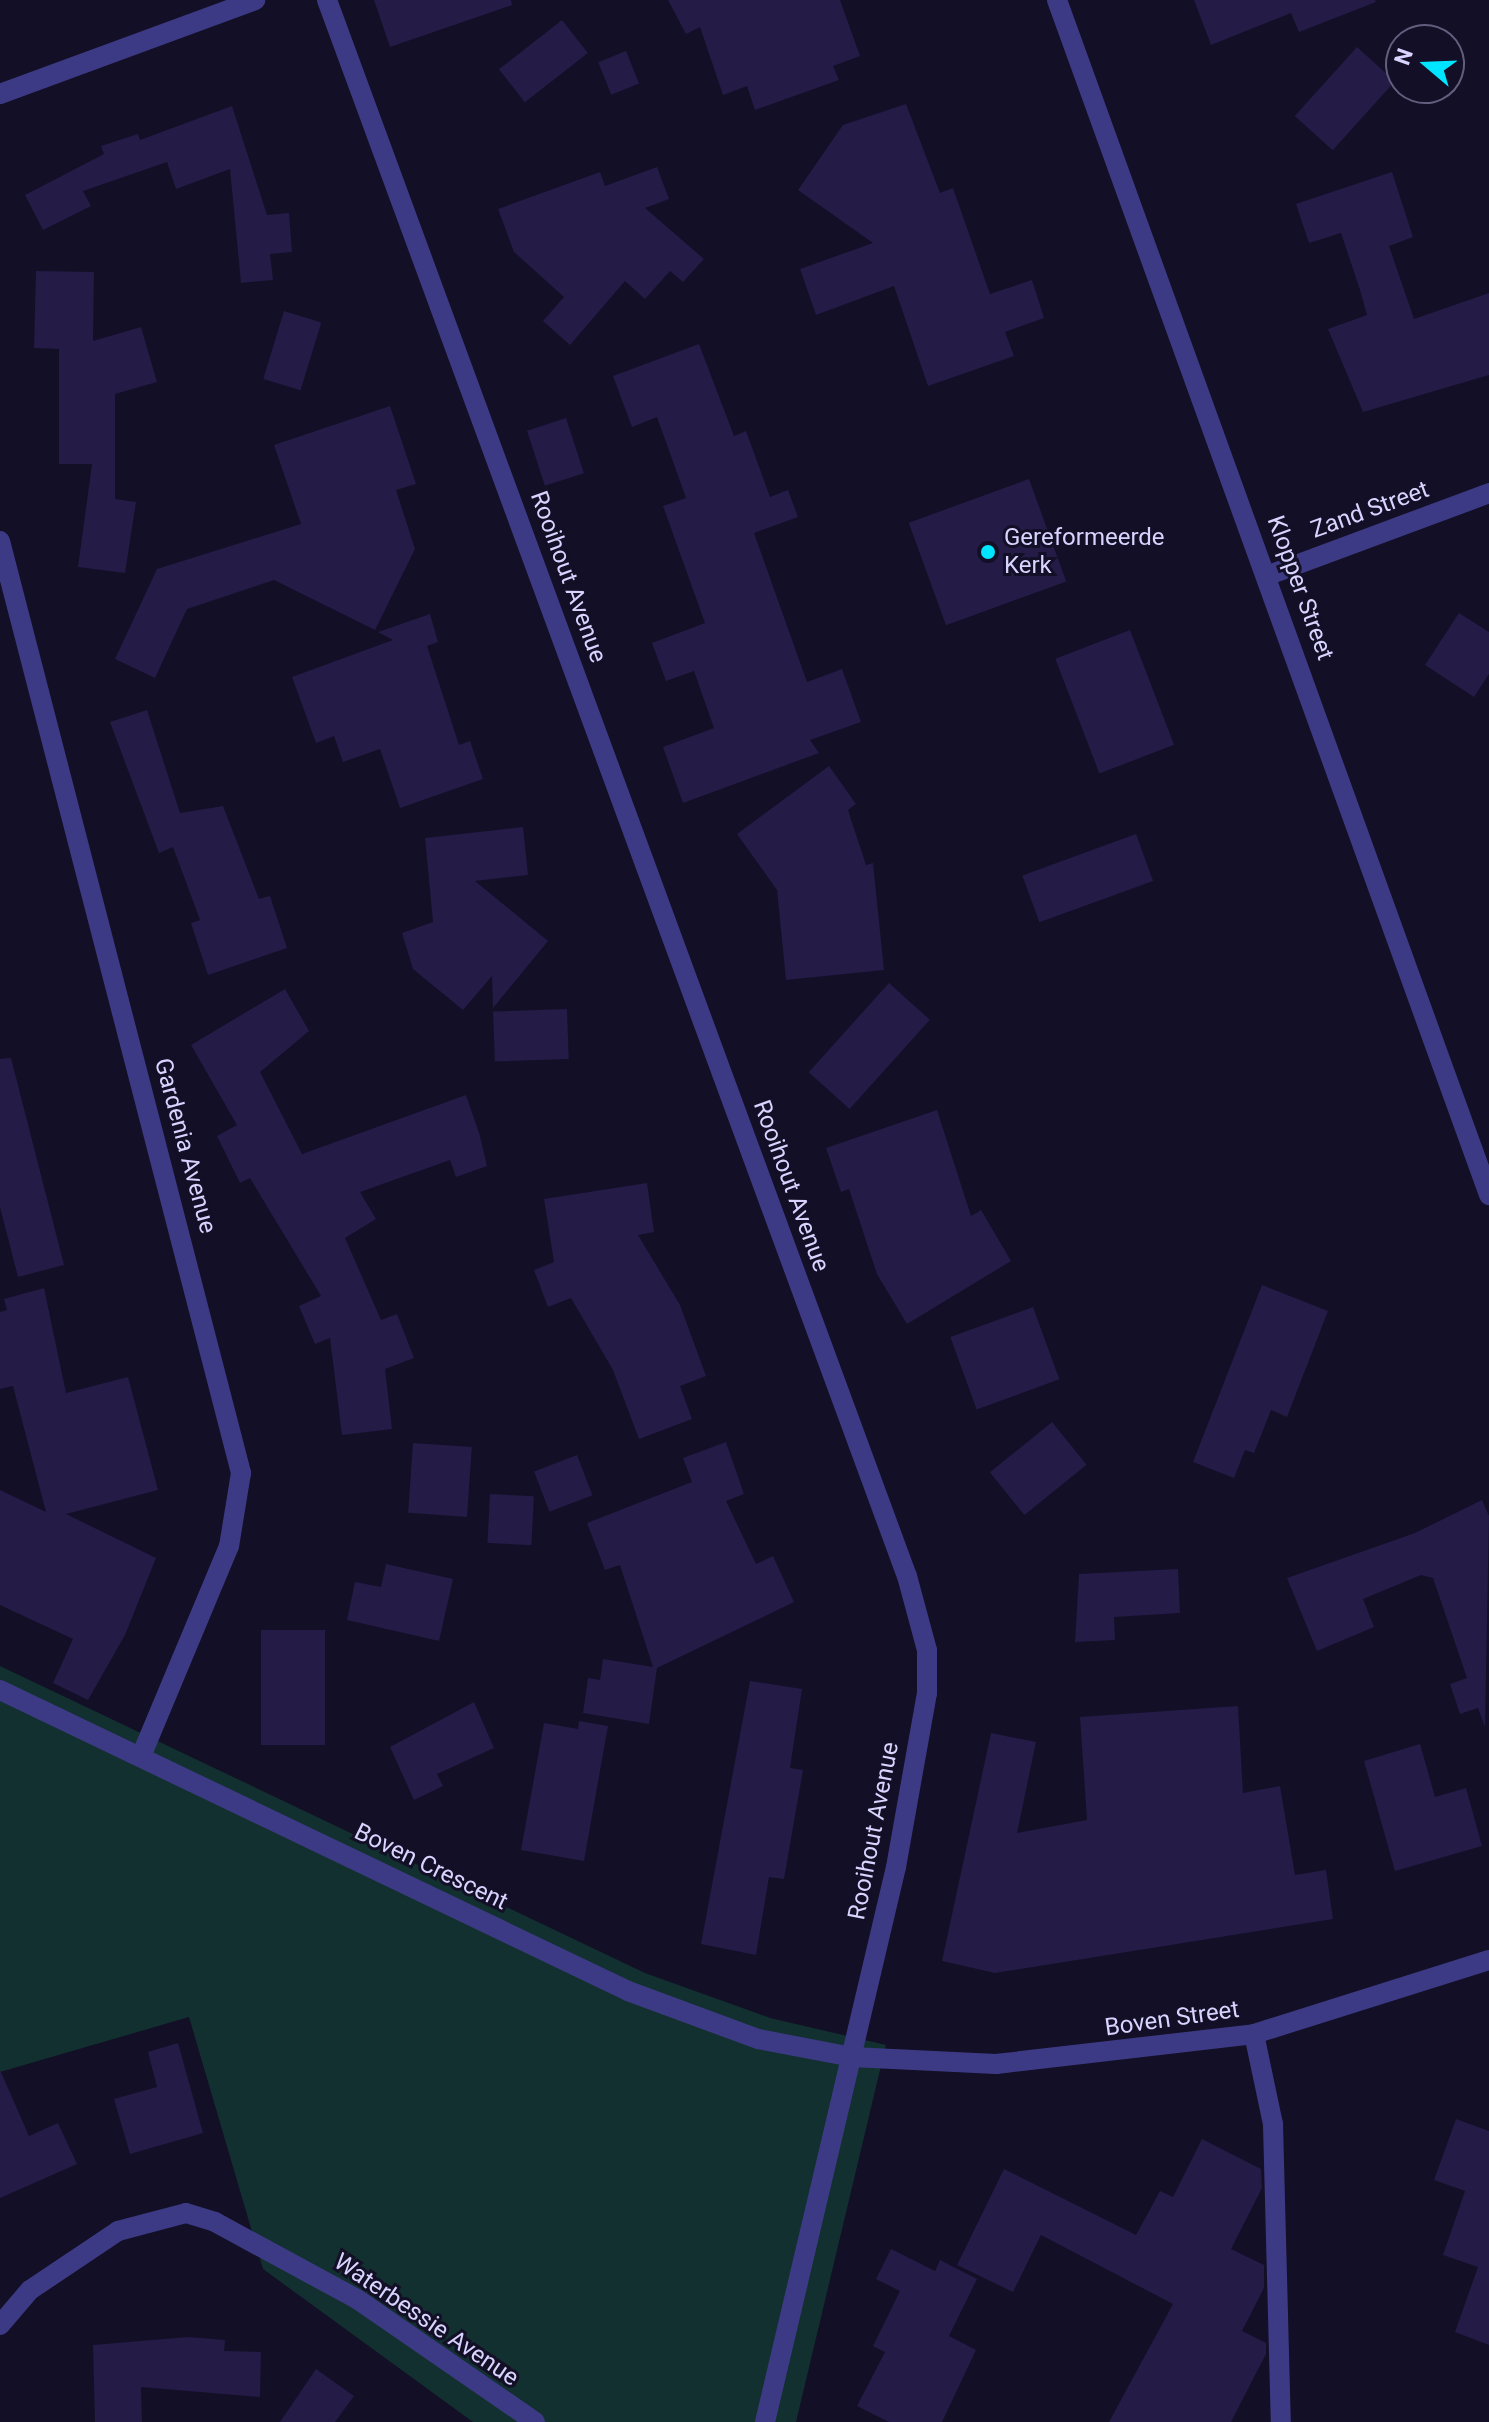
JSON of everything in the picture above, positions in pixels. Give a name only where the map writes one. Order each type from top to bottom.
[{"type":"street","points":[[0,94],[255,0]]},
{"type":"street","name":"Rooihout Avenue","points":[[327,0],[907,1576],[927,1650],[918,1747],[852,2057],[765,2422]]},
{"type":"street","name":"Klopper Street","points":[[1057,0],[1269,575],[1489,1195]]},
{"type":"street","name":"Zand Street","points":[[1269,575],[1489,493]]},
{"type":"street","name":"Gardenia Avenue","points":[[0,541],[241,1473],[229,1546],[141,1756]]},
{"type":"street","name":"Boven Crescent","points":[[0,1690],[655,2002],[758,2039],[852,2057]]},
{"type":"street","name":"Boven Street","points":[[852,2057],[996,2064],[1254,2034],[1489,1960]]},
{"type":"street","points":[[1254,2034],[1273,2124],[1281,2422]]},
{"type":"street","name":"Waterbessie Avenue","points":[[0,2325],[30,2290],[118,2231],[186,2213],[215,2222],[357,2299],[535,2422]]},
{"type":"green space","points":[[0,1666],[645,1973],[770,2018],[886,2045],[796,2422],[473,2422],[263,2269],[189,2017],[0,2072]]},
{"type":"building","points":[[374,0],[511,0],[512,5],[390,47]]},
{"type":"building","points":[[668,0],[840,0],[860,56],[833,66],[839,80],[755,110],[747,86],[723,95],[700,27],[686,34]]},
{"type":"building","points":[[1194,0],[1376,2],[1299,32],[1291,13],[1211,45]]},
{"type":"building","points":[[562,20],[588,53],[525,102],[499,69]]},
{"type":"building","points":[[1357,47],[1385,72],[1385,92],[1333,150],[1295,116]]},
{"type":"building","points":[[626,51],[639,83],[611,95],[598,62]]},
{"type":"building","points":[[906,104],[940,193],[953,188],[990,294],[1032,280],[1044,318],[1005,332],[1014,356],[928,386],[894,286],[816,315],[800,269],[873,243],[798,190],[843,125]]},
{"type":"building","points":[[232,106],[267,215],[289,213],[292,252],[270,254],[273,280],[241,283],[230,169],[176,189],[167,162],[83,191],[91,206],[43,230],[25,195],[104,154],[101,146],[138,134],[140,140]]},
{"type":"building","points":[[657,167],[669,199],[645,208],[704,259],[683,282],[670,271],[645,299],[625,281],[570,345],[543,321],[564,297],[514,252],[498,209],[600,172],[605,186]]},
{"type":"building","points":[[1392,172],[1413,237],[1389,246],[1414,319],[1489,293],[1489,375],[1363,412],[1328,329],[1367,315],[1360,290],[1341,233],[1309,243],[1296,204]]},
{"type":"building","points":[[36,271],[94,272],[93,341],[141,327],[157,382],[115,394],[115,499],[136,502],[125,573],[78,567],[92,464],[59,464],[59,349],[34,348]]},
{"type":"building","points":[[284,311],[321,322],[301,390],[263,379]]},
{"type":"building","points":[[699,344],[734,436],[746,431],[770,497],[788,490],[798,517],[754,533],[807,682],[842,669],[861,722],[810,740],[819,753],[683,803],[663,747],[714,728],[694,671],[666,681],[652,643],[705,623],[663,506],[686,498],[657,417],[632,427],[613,376]]},
{"type":"building","points":[[390,406],[416,484],[396,490],[415,549],[375,630],[274,580],[187,609],[155,678],[115,659],[157,569],[301,524],[274,445]]},
{"type":"building","points":[[566,418],[584,473],[545,486],[527,431]]},
{"type":"building","name":"Gereformeerde Kerk","points":[[1029,479],[1066,581],[946,625],[909,523]]},
{"type":"building","points":[[1459,613],[1489,632],[1489,674],[1474,697],[1425,665]]},
{"type":"building","points":[[430,614],[438,642],[427,646],[459,745],[470,741],[483,779],[400,808],[380,749],[343,762],[334,736],[316,743],[292,677],[393,640],[378,632]]},
{"type":"building","points":[[1130,630],[1174,745],[1099,773],[1055,659]]},
{"type":"building","points":[[147,710],[180,813],[223,806],[259,899],[270,896],[287,948],[208,975],[191,923],[200,920],[173,847],[159,853],[110,722]]},
{"type":"building","points":[[829,766],[856,804],[848,810],[866,865],[873,863],[884,970],[786,980],[777,890],[737,834]]},
{"type":"building","points":[[523,827],[528,875],[475,881],[548,941],[493,1008],[492,976],[463,1010],[413,969],[402,933],[433,922],[425,838]]},
{"type":"building","points":[[1136,834],[1153,881],[1039,922],[1022,875]]},
{"type":"building","points":[[889,983],[930,1020],[850,1109],[809,1072]]},
{"type":"building","points":[[285,989],[309,1031],[260,1072],[302,1154],[466,1095],[480,1136],[487,1166],[456,1177],[450,1160],[360,1192],[376,1219],[345,1238],[381,1320],[397,1314],[414,1358],[385,1369],[392,1429],[342,1435],[330,1338],[315,1344],[299,1306],[321,1296],[250,1178],[240,1183],[217,1136],[237,1125],[191,1045]]},
{"type":"building","points":[[567,1009],[569,1059],[495,1062],[493,1012]]},
{"type":"building","points":[[11,1058],[64,1265],[18,1277],[0,1207],[0,1059]]},
{"type":"building","points":[[937,1110],[971,1216],[981,1210],[1011,1261],[907,1324],[877,1274],[849,1189],[841,1192],[826,1148]]},
{"type":"building","points":[[647,1183],[654,1232],[638,1235],[680,1305],[706,1376],[680,1386],[692,1419],[639,1439],[613,1370],[571,1298],[548,1307],[534,1270],[554,1262],[544,1199]]},
{"type":"building","points":[[1262,1285],[1328,1311],[1287,1417],[1271,1410],[1254,1453],[1245,1450],[1234,1478],[1193,1462]]},
{"type":"building","points":[[44,1288],[66,1393],[128,1377],[158,1490],[66,1514],[156,1558],[125,1635],[88,1700],[53,1683],[73,1639],[0,1605],[0,1490],[46,1512],[13,1386],[0,1389],[0,1312],[7,1310],[4,1299]]},
{"type":"building","points":[[1033,1307],[1059,1379],[977,1409],[950,1337]]},
{"type":"building","points":[[1052,1422],[1087,1465],[1024,1515],[990,1472]]},
{"type":"building","points":[[726,1442],[744,1494],[726,1501],[756,1564],[773,1556],[794,1602],[657,1668],[649,1724],[583,1713],[588,1678],[600,1680],[603,1659],[653,1667],[620,1565],[605,1570],[587,1523],[692,1482],[683,1458]]},
{"type":"building","points":[[413,1443],[472,1447],[467,1517],[408,1513]]},
{"type":"building","points":[[577,1455],[592,1495],[549,1512],[534,1471]]},
{"type":"building","points":[[490,1494],[534,1496],[531,1545],[487,1543]]},
{"type":"building","points":[[1482,1500],[1489,1516],[1485,1727],[1478,1708],[1460,1714],[1450,1684],[1467,1678],[1433,1578],[1421,1575],[1363,1599],[1374,1627],[1317,1651],[1287,1578],[1415,1533]]},
{"type":"building","points":[[386,1564],[453,1579],[439,1641],[347,1620],[355,1582],[381,1587]]},
{"type":"building","points":[[1178,1569],[1180,1613],[1114,1617],[1115,1640],[1075,1642],[1079,1574]]},
{"type":"building","points":[[261,1630],[325,1630],[325,1745],[261,1745]]},
{"type":"building","points":[[750,1681],[802,1689],[790,1768],[803,1770],[784,1879],[769,1877],[756,1955],[701,1944]]},
{"type":"building","points":[[474,1702],[494,1748],[437,1774],[443,1786],[414,1800],[390,1747]]},
{"type":"building","points":[[1238,1706],[1243,1793],[1280,1786],[1295,1875],[1326,1870],[1333,1919],[995,1973],[942,1961],[991,1733],[1036,1742],[1017,1833],[1087,1820],[1080,1717]]},
{"type":"building","points":[[579,1721],[608,1726],[584,1861],[521,1850],[544,1723],[578,1729]]},
{"type":"building","points":[[1420,1744],[1435,1797],[1466,1788],[1482,1846],[1395,1871],[1364,1761]]},
{"type":"building","points":[[178,2043],[203,2133],[130,2154],[114,2099],[157,2087],[148,2052]]},
{"type":"building","points":[[0,2070],[29,2136],[58,2123],[77,2164],[0,2198]]},
{"type":"building","points":[[1456,2119],[1489,2131],[1489,2345],[1455,2332],[1478,2267],[1443,2255],[1465,2191],[1434,2180]]},
{"type":"building","points":[[1202,2139],[1261,2169],[1262,2188],[1231,2249],[1264,2265],[1264,2288],[1242,2331],[1266,2343],[1266,2354],[1231,2422],[1109,2422],[1173,2304],[1041,2235],[1013,2292],[957,2265],[1004,2169],[1136,2235],[1160,2191],[1173,2197]]},
{"type":"building","points":[[891,2249],[935,2271],[940,2260],[977,2279],[949,2336],[976,2350],[942,2422],[889,2422],[857,2406],[885,2352],[873,2346],[900,2291],[876,2279]]},
{"type":"building","points":[[188,2337],[225,2340],[224,2351],[261,2352],[260,2397],[141,2387],[142,2422],[95,2422],[93,2345]]},
{"type":"building","points":[[316,2369],[354,2396],[335,2422],[280,2422]]},
{"type":"place","name":"Gereformeerde Kerk","points":[[988,552]]}]
